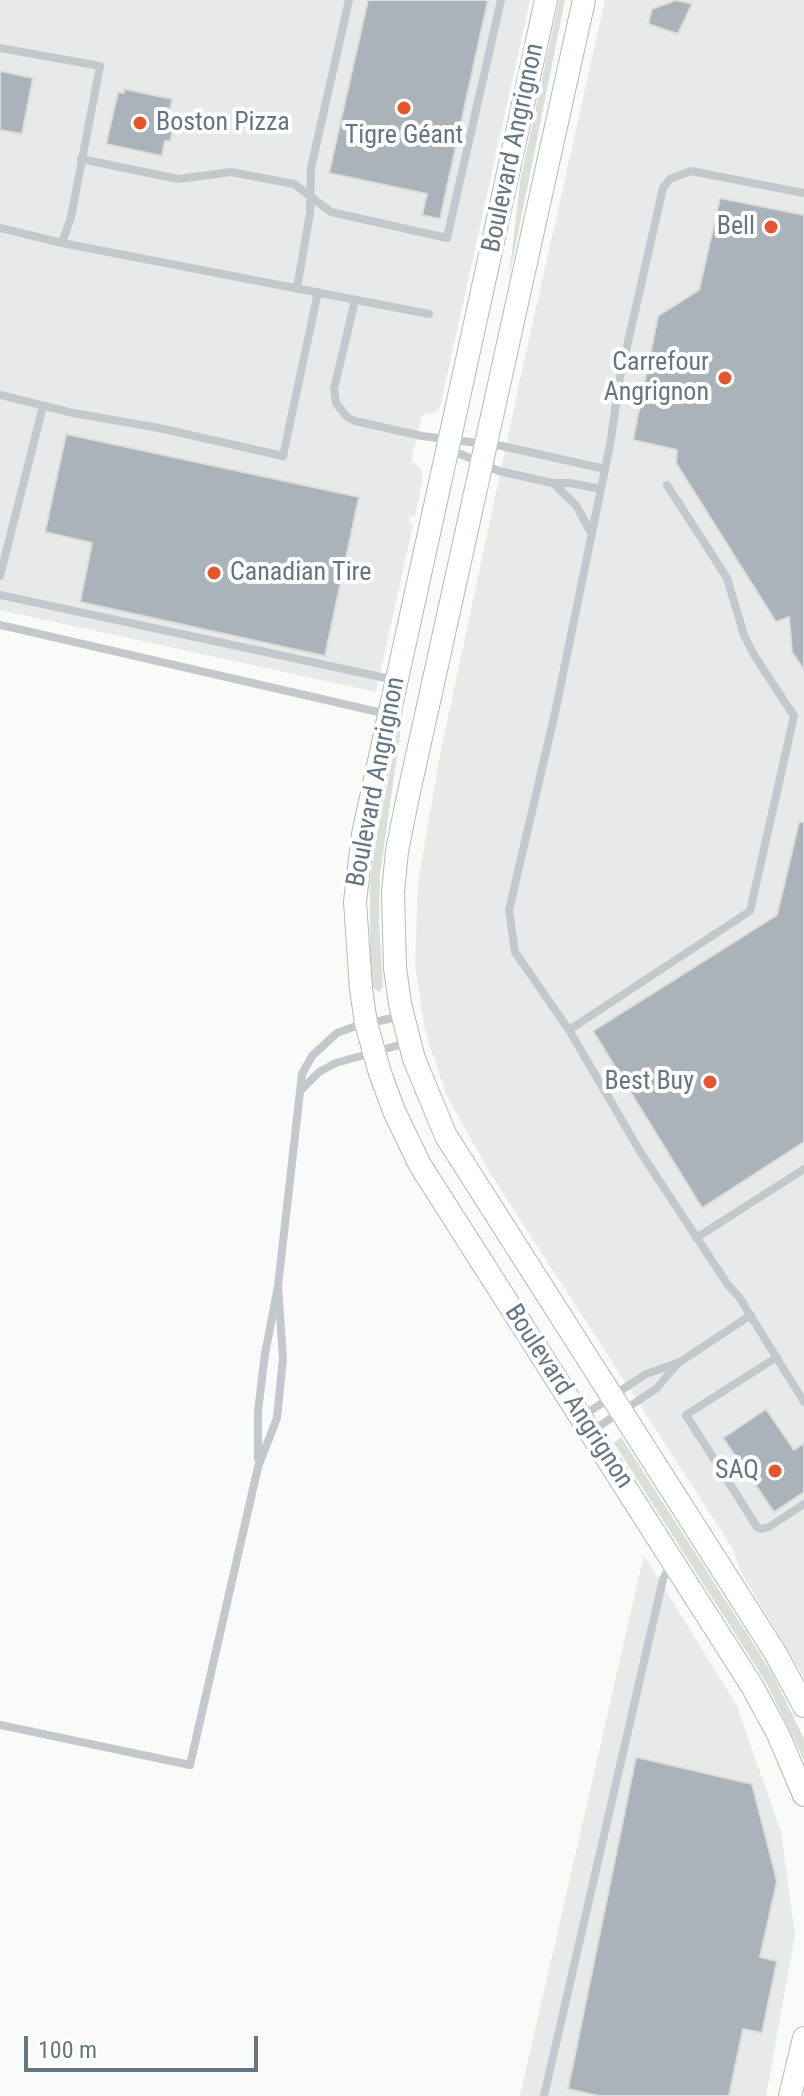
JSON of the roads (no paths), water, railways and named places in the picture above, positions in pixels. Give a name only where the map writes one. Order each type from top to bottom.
[{"type":"main road","name":"Boulevard Angrignon","points":[[546,0],[363,834],[356,885],[355,938],[366,1023],[394,1111],[420,1165],[752,1686],[778,1734],[803,1799]]},
{"type":"main road","name":"Boulevard Angrignon","points":[[584,0],[397,851],[393,940],[409,1042],[423,1087],[446,1136],[776,1654],[804,1706]]},
{"type":"main road","points":[[790,2096],[804,2038]]},
{"type":"lane","points":[[297,288],[310,213],[311,168],[349,0]]},
{"type":"lane","points":[[81,159],[185,180],[231,172],[294,184],[331,212],[447,238],[501,0]]},
{"type":"lane","points":[[0,48],[100,66],[71,217],[62,243]]},
{"type":"lane","points":[[804,193],[691,171],[679,174],[663,188],[620,377],[605,469],[555,713],[509,910],[515,952],[569,1030],[641,1153],[751,1315],[804,1402]]},
{"type":"lane","points":[[0,228],[62,243],[429,314]]},
{"type":"lane","points":[[0,395],[283,456],[318,292]]},
{"type":"lane","points":[[355,300],[334,389],[336,403],[347,417],[484,454],[605,469]]},
{"type":"lane","points":[[0,576],[43,406]]},
{"type":"lane","points":[[449,444],[484,454],[499,471],[552,483],[601,489]]},
{"type":"lane","points":[[552,483],[576,505],[592,535]]},
{"type":"lane","points":[[569,1030],[750,911],[794,716],[744,635],[727,578],[667,485]]},
{"type":"lane","points":[[0,595],[396,681]]},
{"type":"lane","points":[[0,625],[388,715]]},
{"type":"lane","points":[[258,1467],[258,1411],[278,1286],[302,1074],[312,1056],[337,1033],[366,1023],[403,1016]]},
{"type":"lane","points":[[300,1091],[326,1067],[409,1042]]},
{"type":"lane","points":[[696,1238],[804,1169]]},
{"type":"lane","points":[[0,1725],[190,1765],[258,1467],[277,1418],[283,1358],[278,1286]]},
{"type":"lane","points":[[586,1424],[616,1405],[646,1374],[680,1362],[751,1315]]},
{"type":"lane","points":[[777,1357],[686,1415],[757,1527],[769,1527],[804,1504]]},
{"type":"lane","points":[[586,1424],[616,1405],[656,1389],[680,1362]]},
{"type":"lane","points":[[544,2096],[663,1579],[675,1562]]},
{"type":"place","name":"Tigre Géant","points":[[404,108]]},
{"type":"place","name":"Boston Pizza","points":[[140,123]]},
{"type":"place","name":"Bell","points":[[771,227]]},
{"type":"place","name":"Carrefour Angrignon","points":[[725,378]]},
{"type":"place","name":"Canadian Tire","points":[[214,573]]},
{"type":"place","name":"Best Buy","points":[[710,1082]]},
{"type":"place","name":"SAQ","points":[[775,1471]]}]
